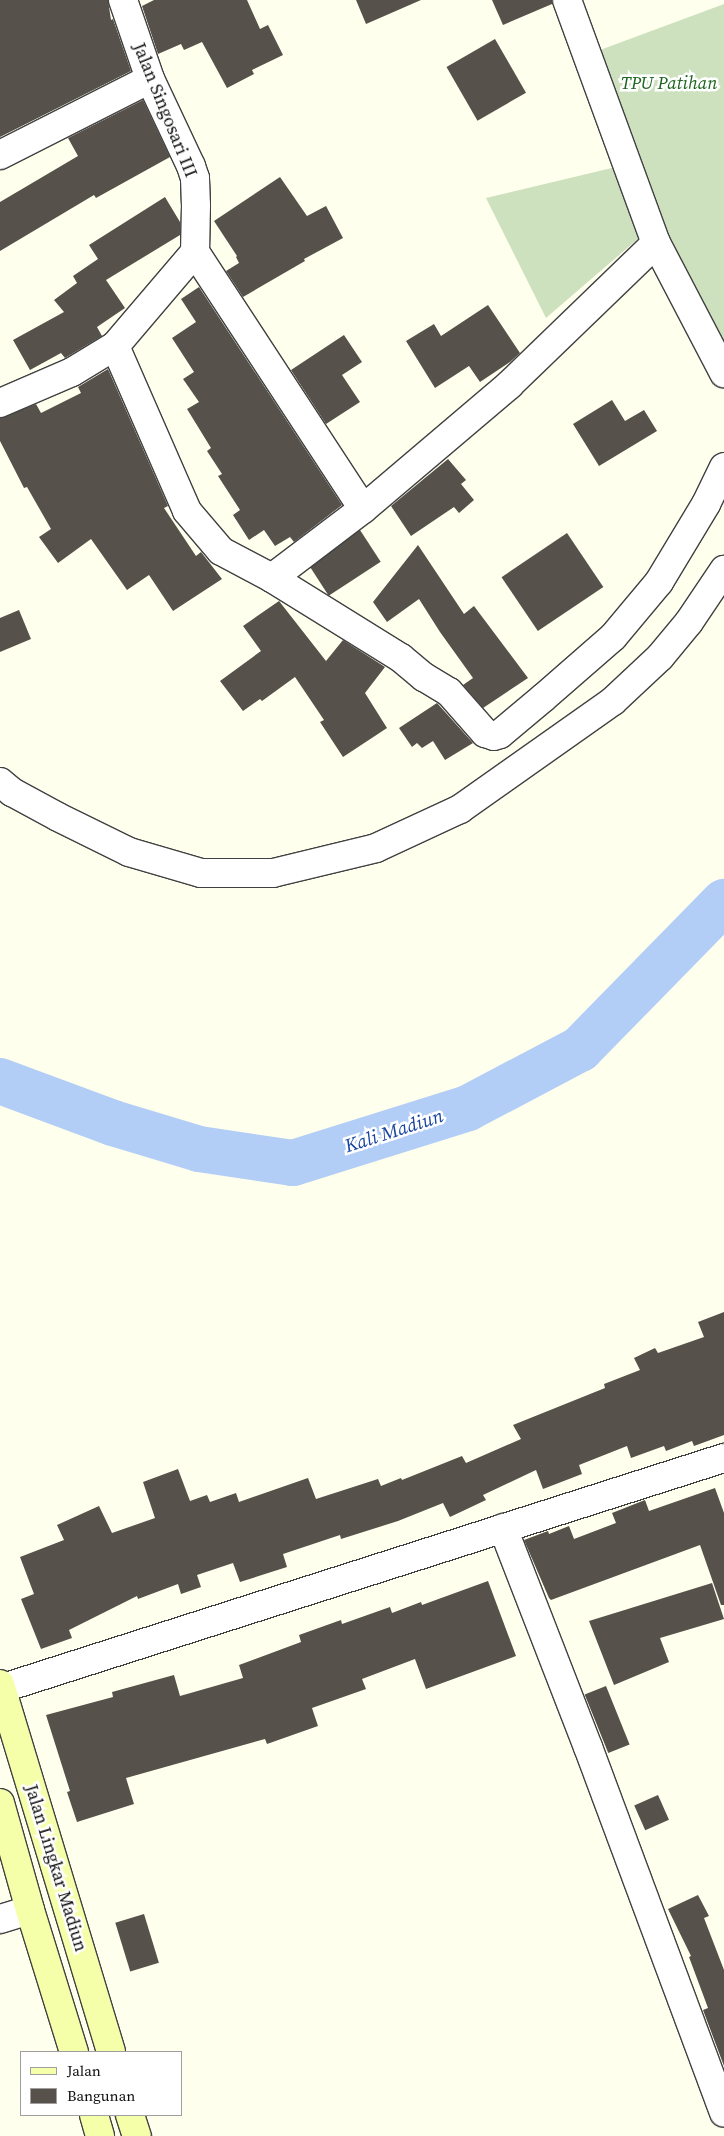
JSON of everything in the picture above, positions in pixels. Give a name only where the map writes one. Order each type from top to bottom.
[{"type":"main road","name":"Jalan Lingkar Madiun","points":[[0,1687],[111,2051]]},
{"type":"main road","name":"Jalan Lingkar Madiun","points":[[0,1803],[30,1910],[74,2051]]},
{"type":"main road","points":[[94,2116],[100,2136]]},
{"type":"main road","points":[[130,2116],[137,2136]]},
{"type":"street","name":"Jalan Singosari III","points":[[123,0],[150,79],[192,166],[195,178],[196,252]]},
{"type":"street","points":[[567,0],[656,242],[724,373]]},
{"type":"street","points":[[0,155],[150,79]]},
{"type":"street","points":[[272,578],[362,509],[509,385],[656,242]]},
{"type":"street","points":[[0,404],[72,372],[115,346],[196,252],[362,509]]},
{"type":"street","points":[[115,346],[187,511],[221,551],[272,578],[378,643],[424,677],[449,692],[485,733],[494,736],[500,734],[529,710],[613,637],[659,582],[706,504],[724,467]]},
{"type":"street","points":[[0,782],[12,792],[43,809],[129,852],[201,873],[273,873],[376,848],[460,809],[613,700],[660,657],[689,622],[724,570]]},
{"type":"street","points":[[0,1687],[724,1458]]},
{"type":"street","points":[[503,1528],[588,1746],[724,2112]]},
{"type":"street","points":[[0,1919],[30,1910]]},
{"type":"green space","name":"TPU Patihan","points":[[724,4],[724,361],[678,280],[600,50]]},
{"type":"green space","points":[[616,167],[640,237],[546,318],[486,198]]},
{"type":"building","points":[[0,0],[108,0],[111,20],[113,19],[131,71],[0,137]]},
{"type":"building","points":[[154,0],[247,0],[260,29],[268,25],[283,55],[252,70],[254,74],[227,88],[202,42],[184,50],[181,44],[158,54],[142,6]]},
{"type":"building","points":[[356,0],[421,0],[366,24]]},
{"type":"building","points":[[492,0],[552,0],[552,4],[503,25]]},
{"type":"building","points":[[495,39],[526,93],[478,121],[447,67]]},
{"type":"building","points":[[143,100],[170,157],[96,198],[94,195],[0,251],[0,202],[78,156],[68,138]]},
{"type":"building","points":[[280,177],[307,216],[326,206],[343,238],[304,259],[305,261],[243,297],[226,271],[239,263],[237,256],[214,221]]},
{"type":"building","points":[[165,197],[180,222],[180,235],[106,280],[125,308],[97,327],[102,336],[65,358],[61,353],[30,370],[13,340],[64,312],[54,300],[77,283],[73,276],[98,259],[89,245]]},
{"type":"building","points":[[199,287],[342,505],[294,542],[290,537],[275,546],[264,530],[249,540],[233,515],[240,510],[218,476],[222,474],[207,451],[211,448],[187,409],[199,402],[183,379],[194,372],[172,338],[196,322],[181,299]]},
{"type":"building","points":[[488,305],[520,353],[480,382],[469,366],[435,388],[406,341],[434,324],[441,336]]},
{"type":"building","points":[[344,335],[362,362],[342,375],[360,402],[326,424],[291,370]]},
{"type":"building","points":[[108,369],[168,506],[164,508],[196,556],[201,552],[222,579],[173,611],[149,575],[127,590],[91,539],[58,563],[39,537],[51,529],[27,487],[24,488],[0,441],[0,418],[36,404],[41,413],[81,393],[78,387]]},
{"type":"building","points":[[612,400],[625,421],[644,410],[657,431],[599,466],[573,424]]},
{"type":"building","points":[[448,459],[466,480],[461,484],[474,500],[459,513],[454,507],[411,536],[391,506]]},
{"type":"building","points":[[360,530],[381,562],[329,596],[308,564]]},
{"type":"building","points":[[567,533],[603,587],[538,631],[502,577]]},
{"type":"building","points":[[418,545],[464,614],[474,606],[528,678],[483,708],[463,685],[473,678],[419,599],[387,622],[373,602]]},
{"type":"building","points":[[279,601],[326,661],[343,640],[385,667],[365,693],[387,728],[343,757],[320,722],[324,720],[295,677],[262,701],[260,699],[243,711],[220,681],[261,651],[243,626]]},
{"type":"building","points":[[19,610],[31,639],[0,652],[0,618]]},
{"type":"building","points":[[437,703],[473,743],[445,760],[433,741],[422,748],[417,743],[412,747],[399,728]]},
{"type":"building","points":[[724,1312],[724,1435],[694,1446],[692,1441],[666,1451],[664,1446],[631,1458],[627,1446],[579,1465],[582,1474],[543,1489],[536,1470],[483,1495],[486,1500],[450,1517],[443,1503],[398,1521],[341,1539],[340,1535],[283,1554],[287,1567],[240,1582],[233,1563],[197,1575],[201,1587],[181,1594],[178,1584],[138,1599],[137,1596],[69,1630],[72,1638],[41,1649],[21,1599],[34,1594],[20,1557],[64,1540],[57,1525],[99,1506],[112,1533],[155,1518],[143,1482],[178,1469],[190,1501],[207,1495],[210,1502],[236,1493],[239,1502],[308,1478],[316,1499],[378,1479],[381,1486],[401,1478],[402,1480],[462,1456],[466,1463],[521,1439],[513,1425],[605,1388],[604,1384],[640,1370],[634,1358],[655,1348],[658,1353],[704,1337],[698,1322]]},
{"type":"building","points":[[715,1488],[724,1513],[724,1605],[721,1605],[700,1545],[551,1600],[549,1598],[524,1540],[548,1531],[549,1534],[569,1526],[574,1539],[616,1523],[612,1513],[645,1500],[649,1511]]},
{"type":"building","points":[[488,1581],[516,1656],[426,1689],[415,1659],[362,1679],[366,1689],[312,1708],[318,1726],[267,1744],[265,1739],[126,1778],[134,1804],[77,1822],[67,1792],[70,1791],[46,1715],[113,1697],[112,1692],[174,1675],[180,1696],[243,1678],[239,1665],[301,1642],[299,1635],[341,1620],[342,1624],[390,1607],[392,1613],[421,1602],[422,1605]]},
{"type":"building","points":[[712,1583],[724,1619],[660,1638],[669,1662],[614,1685],[589,1621]]},
{"type":"building","points":[[606,1686],[630,1744],[608,1753],[585,1695]]},
{"type":"building","points":[[658,1795],[669,1820],[645,1830],[634,1806]]},
{"type":"building","points":[[698,1895],[709,1916],[704,1918],[724,1970],[724,2066],[703,2010],[708,2008],[689,1957],[691,1956],[668,1909]]},
{"type":"building","points":[[144,1914],[159,1963],[130,1972],[115,1923]]},
{"type":"waterway","name":"Kali Madiun","points":[[0,1081],[113,1123],[199,1149],[293,1163],[468,1108],[580,1049],[724,902]]}]
